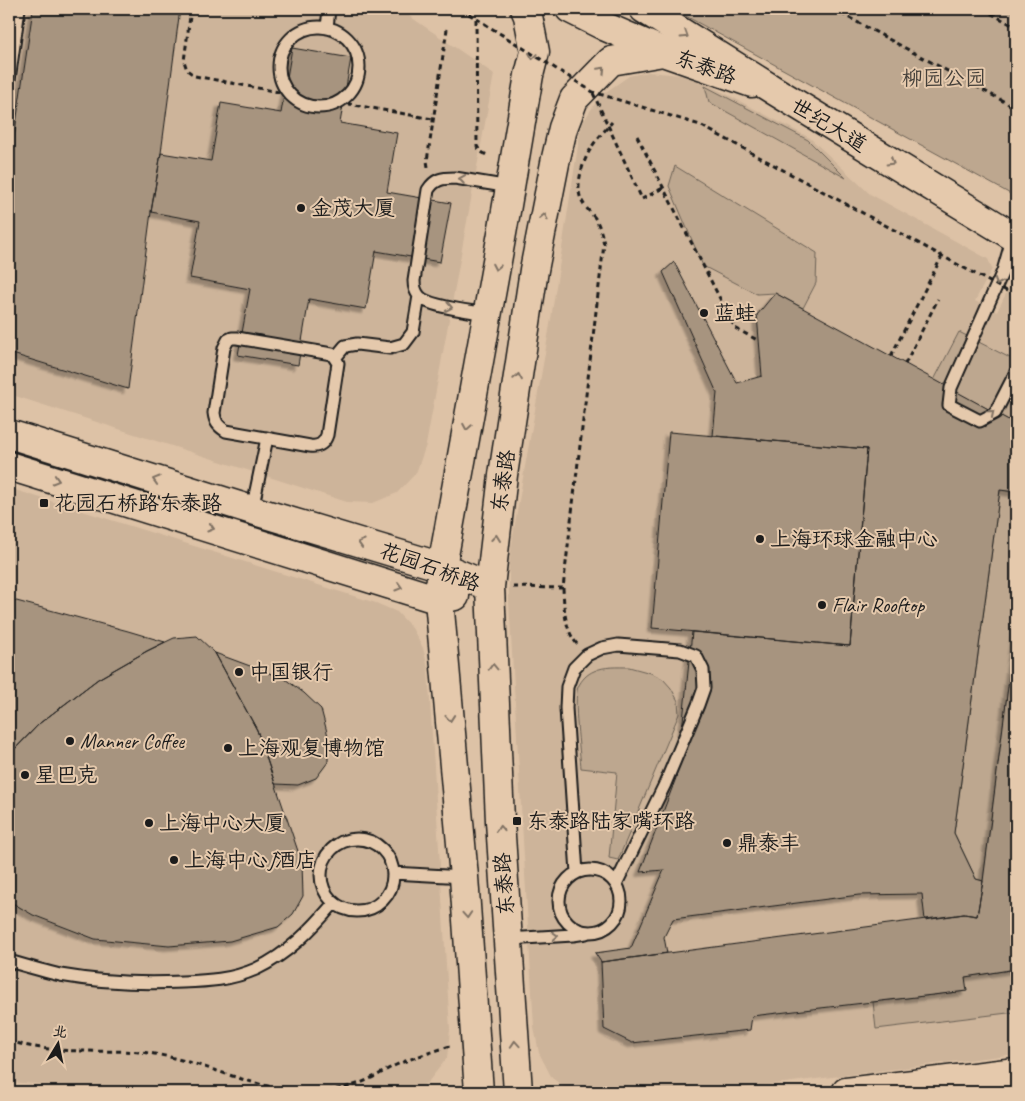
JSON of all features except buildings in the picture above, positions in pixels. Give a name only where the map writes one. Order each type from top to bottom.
[{"type":"street","name":"东泰路","points":[[480,1092],[464,877],[439,600],[442,567],[529,75],[535,52],[525,9]]},
{"type":"street","points":[[570,9],[606,27],[667,53]]},
{"type":"street","name":"世纪大道","points":[[644,9],[1014,237]]},
{"type":"street","name":"东泰路","points":[[518,1092],[500,812],[490,587],[503,474],[534,270],[563,128],[574,99],[611,61],[663,52],[775,91]]},
{"type":"street","name":"花园石桥路","points":[[9,434],[442,567],[490,587]]},
{"type":"street","name":"花园石桥路","points":[[9,466],[439,600],[490,587]]},
{"type":"street","points":[[846,1092],[1016,1072]]},
{"type":"lane","points":[[9,80],[19,9]]},
{"type":"lane","points":[[327,28],[329,9]]},
{"type":"lane","points":[[309,28],[327,28],[335,30],[346,37],[354,47],[358,59],[359,72],[356,84],[349,95],[326,107],[313,107],[300,103],[289,94],[282,83],[279,69],[280,56],[286,44],[296,34],[309,28]]},
{"type":"lane","points":[[487,314],[434,304],[419,296],[415,289],[414,281],[428,190],[432,183],[439,179],[455,178],[510,187]]},
{"type":"lane","points":[[1014,237],[1003,271],[950,388],[949,405],[980,422],[995,413],[1016,372]]},
{"type":"lane","points":[[336,358],[345,346],[357,344],[390,348],[404,344],[413,332],[419,296]]},
{"type":"lane","points":[[237,338],[327,352],[336,358],[338,363],[327,435],[322,444],[317,446],[226,431],[217,424],[214,413],[224,348],[228,340],[237,338]]},
{"type":"lane","points":[[252,510],[267,438]]},
{"type":"lane","points":[[577,873],[566,708],[567,687],[574,668],[587,655],[602,648],[618,645],[680,650],[696,656],[703,670],[704,688],[665,784],[616,884]]},
{"type":"lane","points":[[364,839],[375,843],[385,851],[391,861],[394,873],[392,885],[387,896],[379,904],[368,910],[356,912],[344,909],[334,903],[326,894],[321,883],[320,871],[324,859],[330,850],[340,842],[364,839]]},
{"type":"lane","points":[[508,939],[573,935],[602,930],[611,924],[618,915],[621,905],[620,894],[616,884],[608,876],[588,870],[577,873],[568,879],[562,888],[559,898],[561,914],[567,923],[576,929],[587,932],[602,930]]},
{"type":"lane","points":[[394,873],[464,877]]},
{"type":"lane","points":[[9,961],[59,974],[99,980],[153,984],[211,981],[234,977],[256,969],[275,959],[314,926],[334,903]]},
{"type":"path","points":[[192,9],[184,61],[187,70],[195,76],[289,94]]},
{"type":"path","points":[[461,9],[593,92],[700,125],[1016,296]]},
{"type":"path","points":[[833,9],[1016,108]]},
{"type":"path","points":[[983,9],[1016,27]]},
{"type":"path","points":[[476,18],[477,142],[479,151],[490,155]]},
{"type":"path","points":[[432,183],[427,161],[446,29]]},
{"type":"path","points":[[593,92],[642,200],[663,188]]},
{"type":"path","points":[[338,102],[433,119]]},
{"type":"path","points":[[587,655],[572,639],[565,617],[563,588],[604,244],[596,220],[587,210],[580,196],[579,181],[590,149],[612,122]]},
{"type":"path","points":[[637,136],[734,328],[759,341]]},
{"type":"path","points":[[891,356],[942,256]]},
{"type":"path","points":[[905,364],[938,299]]},
{"type":"path","points":[[490,587],[563,588]]},
{"type":"path","points":[[9,1041],[58,1050],[148,1053],[174,1058],[276,1088],[300,1092],[324,1091],[347,1087],[423,1054],[450,1046]]},
{"type":"shaded area","points":[[9,9],[399,9],[494,74],[426,445],[416,473],[397,493],[373,503],[347,502],[9,394]]},
{"type":"shaded area","points":[[648,72],[692,76],[810,138],[870,194],[988,259],[992,269],[975,301],[997,312],[1016,273],[1016,1054],[711,1092],[571,1092],[552,1078],[539,1053],[534,1027],[509,601],[509,564],[583,122],[600,96],[629,76]]},
{"type":"shaded area","points":[[9,488],[376,603],[397,612],[412,628],[423,648],[428,668],[450,1030],[447,1058],[428,1082],[413,1092],[149,1092],[9,1082]]},
{"type":"green space","name":"柳园公园","points":[[673,9],[1016,9],[1016,197]]},
{"type":"green space","points":[[705,86],[808,140],[846,178],[709,102]]},
{"type":"green space","points":[[675,166],[817,253],[816,283],[803,308],[775,293],[757,294],[703,266],[669,186]]},
{"type":"green space","points":[[959,332],[1016,361],[1016,424],[934,380]]},
{"type":"green space","points":[[1000,490],[1016,492],[1016,625],[983,881],[976,879],[954,833]]},
{"type":"green space","points":[[629,667],[651,673],[663,679],[671,688],[678,701],[679,714],[618,860],[609,858],[617,772],[581,768],[576,714],[577,694],[581,682],[591,672],[598,669]]},
{"type":"green space","points":[[1016,969],[1016,1012],[876,1029],[873,1002],[966,991],[965,977]]},
{"type":"place","name":"金茂大厦","points":[[301,208]]},
{"type":"place","name":"蓝蛙","points":[[704,313]]},
{"type":"place","name":"花园石桥路东泰路","points":[[44,503]]},
{"type":"place","name":"上海环球金融中心","points":[[760,539]]},
{"type":"place","name":"Flair Rooftop","points":[[822,605]]},
{"type":"place","name":"中国银行","points":[[239,672]]},
{"type":"place","name":"Manner Coffee","points":[[70,741]]},
{"type":"place","name":"上海观复博物馆","points":[[228,748]]},
{"type":"place","name":"星巴克","points":[[25,775]]},
{"type":"place","name":"东泰路陆家嘴环路","points":[[517,821]]},
{"type":"place","name":"上海中心大厦","points":[[149,823]]},
{"type":"place","name":"鼎泰丰","points":[[727,843]]},
{"type":"place","name":"上海中心J酒店","points":[[174,860]]}]
